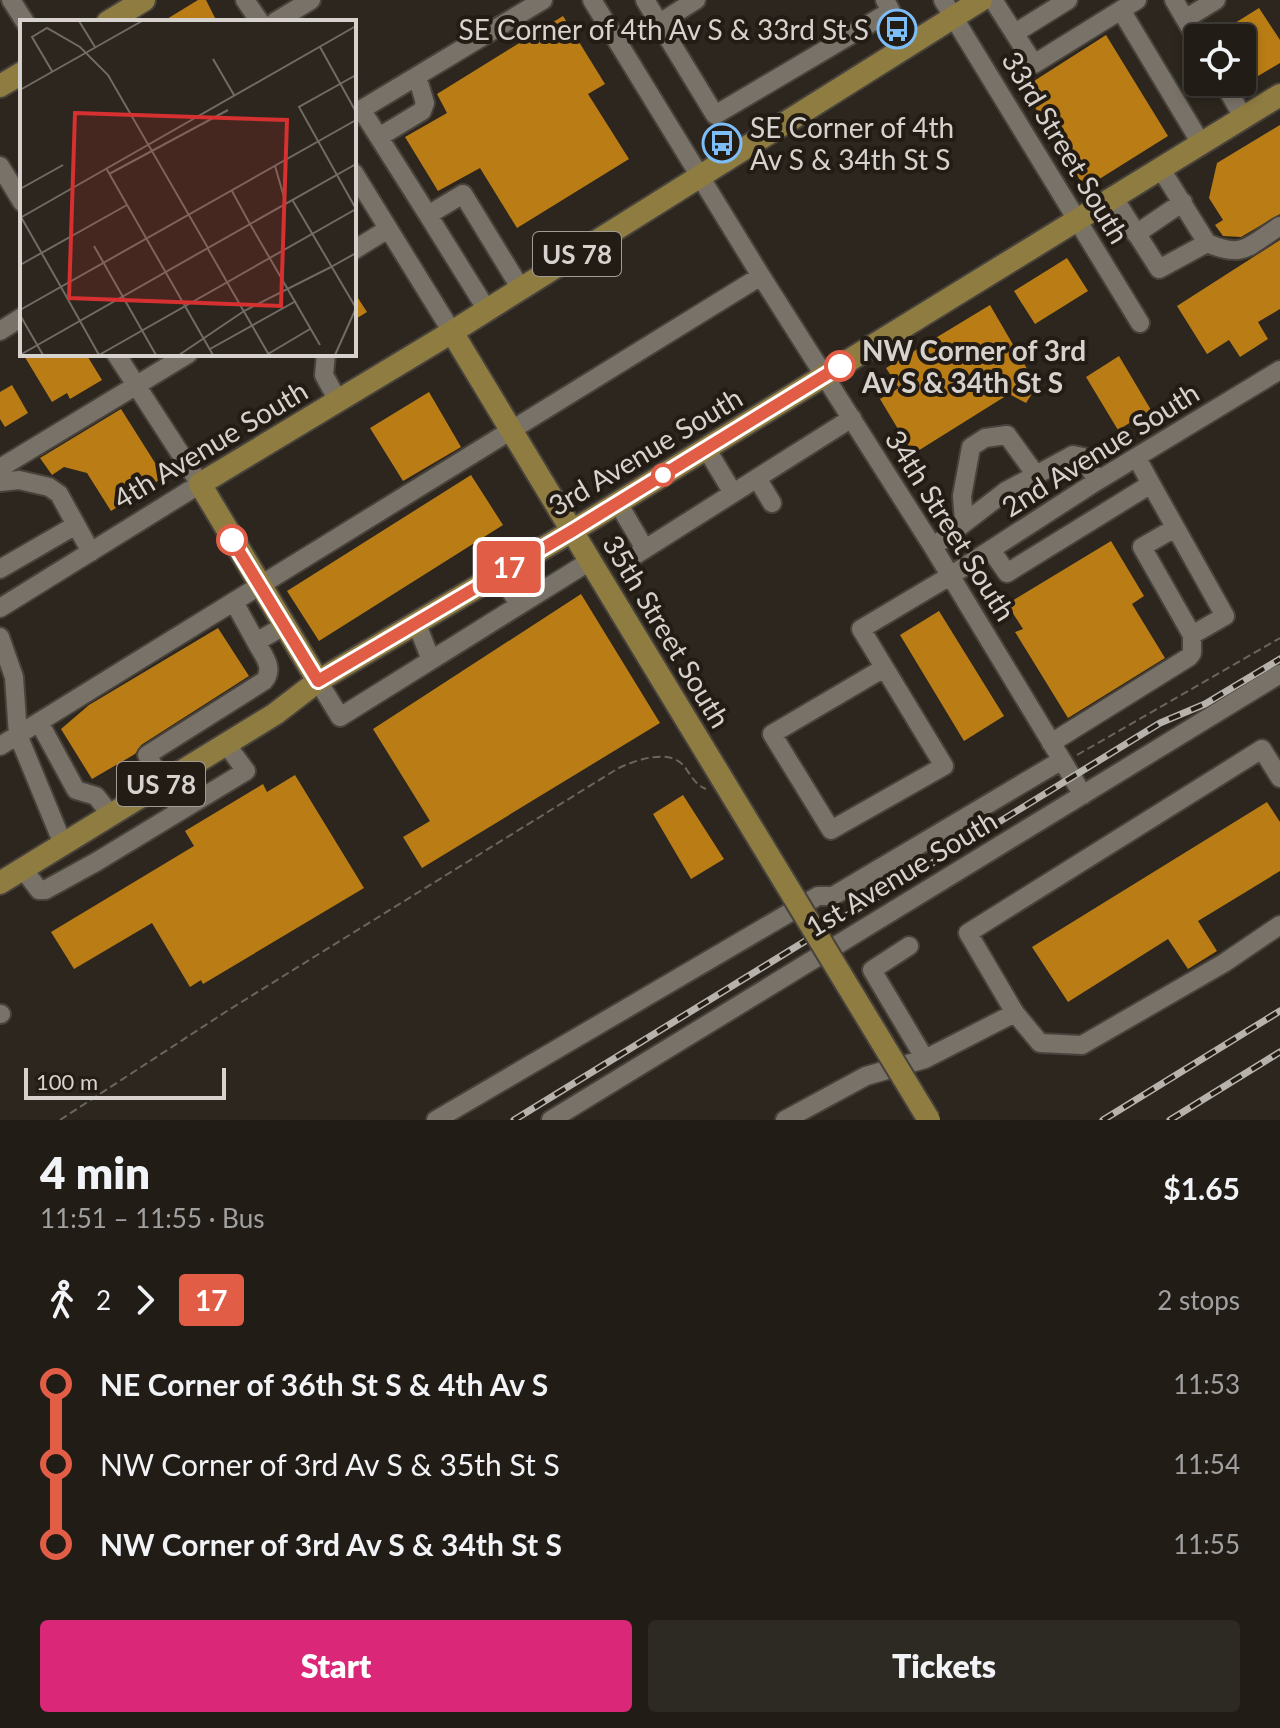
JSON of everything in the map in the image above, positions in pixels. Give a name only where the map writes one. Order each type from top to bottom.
[{"type":"main road","points":[[111,20],[144,0]]},
{"type":"main road","name":"4th Avenue South","points":[[200,484],[452,332],[702,175],[949,8],[981,0]]},
{"type":"main road","points":[[0,86],[20,74]]},
{"type":"main road","name":"3rd Avenue South","points":[[0,883],[275,714],[318,681],[618,503],[1280,95]]},
{"type":"main road","name":"35th Street South","points":[[452,332],[929,1120]]},
{"type":"main road","points":[[200,484],[318,681]]},
{"type":"street","points":[[11,0],[24,20]]},
{"type":"street","points":[[245,0],[259,20]]},
{"type":"street","points":[[277,20],[291,5],[311,0]]},
{"type":"street","points":[[487,310],[379,137],[358,112],[543,0]]},
{"type":"street","name":"34th Street South","points":[[592,0],[702,175],[761,276],[933,547],[1051,743],[1067,758],[1083,795]]},
{"type":"street","points":[[645,0],[715,115],[891,11],[885,0]]},
{"type":"street","points":[[658,24],[696,0]]},
{"type":"street","points":[[993,0],[1034,64],[1129,5],[1202,145]]},
{"type":"street","points":[[1015,33],[1068,0]]},
{"type":"street","points":[[1174,0],[1188,24]]},
{"type":"street","points":[[1185,19],[1216,0]]},
{"type":"street","name":"33rd Street South","points":[[949,8],[1140,323]]},
{"type":"street","points":[[379,137],[422,111],[425,103],[417,76]]},
{"type":"street","points":[[1231,96],[1243,117]]},
{"type":"street","points":[[0,166],[12,194]]},
{"type":"street","points":[[1161,169],[1207,243],[1228,252],[1237,252],[1280,226]]},
{"type":"street","name":"35th Street South","points":[[356,176],[452,332]]},
{"type":"street","points":[[428,215],[463,194],[521,289]]},
{"type":"street","points":[[1114,198],[1159,269],[1207,243]]},
{"type":"street","points":[[1136,234],[1183,202]]},
{"type":"street","points":[[356,249],[388,229]]},
{"type":"street","points":[[12,726],[39,722],[761,276]]},
{"type":"street","points":[[0,331],[20,318]]},
{"type":"street","points":[[117,356],[200,484]]},
{"type":"street","points":[[0,468],[185,356]]},
{"type":"street","points":[[326,356],[324,375],[338,401]]},
{"type":"street","name":"2nd Avenue South","points":[[884,668],[861,629],[1280,370]]},
{"type":"street","points":[[626,561],[852,418]]},
{"type":"street","points":[[964,522],[962,496],[971,447],[985,438],[1007,435],[1036,475]]},
{"type":"street","points":[[706,448],[733,493]]},
{"type":"street","points":[[933,547],[1006,491],[1073,455],[1083,457],[1097,481]]},
{"type":"street","points":[[1137,458],[1225,616],[1192,635]]},
{"type":"street","points":[[757,478],[772,503]]},
{"type":"street","points":[[0,482],[19,480],[49,487],[59,494],[91,552]]},
{"type":"street","name":"4th Avenue South","points":[[7,604],[200,484]]},
{"type":"street","points":[[991,550],[1007,573],[1151,484]]},
{"type":"street","points":[[618,503],[645,549]]},
{"type":"street","points":[[0,569],[76,525]]},
{"type":"street","points":[[1051,743],[1192,653],[1192,635],[1142,547],[1175,528]]},
{"type":"street","points":[[318,681],[340,717],[590,561]]},
{"type":"street","points":[[500,572],[519,605]]},
{"type":"street","points":[[0,579],[7,604]]},
{"type":"street","points":[[180,811],[147,755],[269,676],[269,668],[234,602]]},
{"type":"street","points":[[416,622],[431,660]]},
{"type":"street","points":[[256,642],[284,626]]},
{"type":"street","points":[[0,637],[14,677],[8,690],[12,726],[67,842],[88,866]]},
{"type":"street","points":[[884,668],[944,766],[831,830],[772,734],[884,668]]},
{"type":"street","name":"1st Avenue South","points":[[551,1120],[1280,674]]},
{"type":"street","points":[[23,869],[39,890],[45,890],[246,771],[201,721]]},
{"type":"street","points":[[39,722],[76,790],[96,796],[111,815]]},
{"type":"street","points":[[0,746],[12,726]]},
{"type":"street","points":[[1280,778],[1262,749],[968,933],[1015,1013],[1040,1043],[1082,1045],[1224,963],[1280,925]]},
{"type":"street","name":"1st Avenue South","points":[[436,1120],[802,905],[818,896],[833,896],[1067,758]]},
{"type":"street","points":[[802,905],[830,950]]},
{"type":"street","points":[[909,946],[872,970],[925,1059]]},
{"type":"street","points":[[785,1120],[866,1076],[925,1059],[1015,1013]]},
{"type":"path","points":[[1067,758],[1280,638]]},
{"type":"path","points":[[60,1120],[227,1011],[617,769],[647,759],[672,758],[683,765],[703,789],[713,789]]},
{"type":"building","points":[[198,0],[206,0],[216,20],[165,20]]},
{"type":"building","points":[[1259,8],[1280,40],[1280,63],[1256,77],[1256,24],[1233,24]]},
{"type":"building","points":[[563,16],[605,84],[588,94],[629,159],[517,228],[480,168],[438,191],[405,137],[447,113],[437,94]]},
{"type":"building","points":[[1106,35],[1168,136],[1085,188],[1023,88]]},
{"type":"building","points":[[1280,125],[1280,214],[1241,237],[1223,236],[1215,225],[1223,220],[1209,198],[1217,163]]},
{"type":"building","points":[[1280,240],[1280,309],[1258,322],[1268,339],[1240,357],[1229,340],[1207,354],[1177,306]]},
{"type":"building","points":[[1067,258],[1088,291],[1035,324],[1014,291]]},
{"type":"building","points":[[356,295],[367,312],[356,319]]},
{"type":"building","points":[[990,305],[1037,386],[1026,403],[1009,394],[913,454],[880,399],[899,388],[886,368]]},
{"type":"building","points":[[24,356],[87,356],[102,380],[70,399],[67,393],[52,402]]},
{"type":"building","points":[[1119,356],[1151,410],[1118,430],[1086,377]]},
{"type":"building","points":[[12,385],[28,413],[5,427],[0,419],[0,392]]},
{"type":"building","points":[[429,392],[461,447],[403,481],[370,428]]},
{"type":"building","points":[[121,409],[164,477],[111,511],[87,473],[64,467],[52,475],[40,458]]},
{"type":"building","points":[[471,475],[503,525],[319,641],[287,591]]},
{"type":"building","points":[[1111,541],[1144,596],[1132,604],[1165,658],[1068,718],[1015,632],[1023,629],[1007,604]]},
{"type":"building","points":[[581,594],[660,723],[422,868],[403,837],[430,821],[373,729]]},
{"type":"building","points":[[939,611],[1004,716],[964,741],[900,635]]},
{"type":"building","points":[[218,628],[249,676],[141,745],[135,754],[92,779],[61,729],[89,705]]},
{"type":"building","points":[[295,775],[364,888],[203,984],[201,980],[190,987],[152,923],[74,969],[51,932],[194,846],[185,831],[263,784],[267,792]]},
{"type":"building","points":[[683,795],[724,859],[691,879],[653,814]]},
{"type":"building","points":[[1267,802],[1280,822],[1280,871],[1198,921],[1217,951],[1188,969],[1168,939],[1068,1002],[1032,947]]},
{"type":"railway","points":[[514,1120],[1160,723],[1205,704],[1280,659]]},
{"type":"railway","points":[[1103,1120],[1280,1011]]},
{"type":"railway","points":[[1170,1120],[1280,1052]]},
{"type":"bus line","name":"17","points":[[232,540],[318,681],[572,531],[840,366]]},
{"type":"place","name":"SE Corner of 4th Av S & 33rd St S","points":[[897,29]]},
{"type":"place","name":"SE Corner of 4th Av S & 34th St S","points":[[722,143]]},
{"type":"place","name":"NW Corner of 3rd Av S & 34th St S","points":[[840,366]]}]
